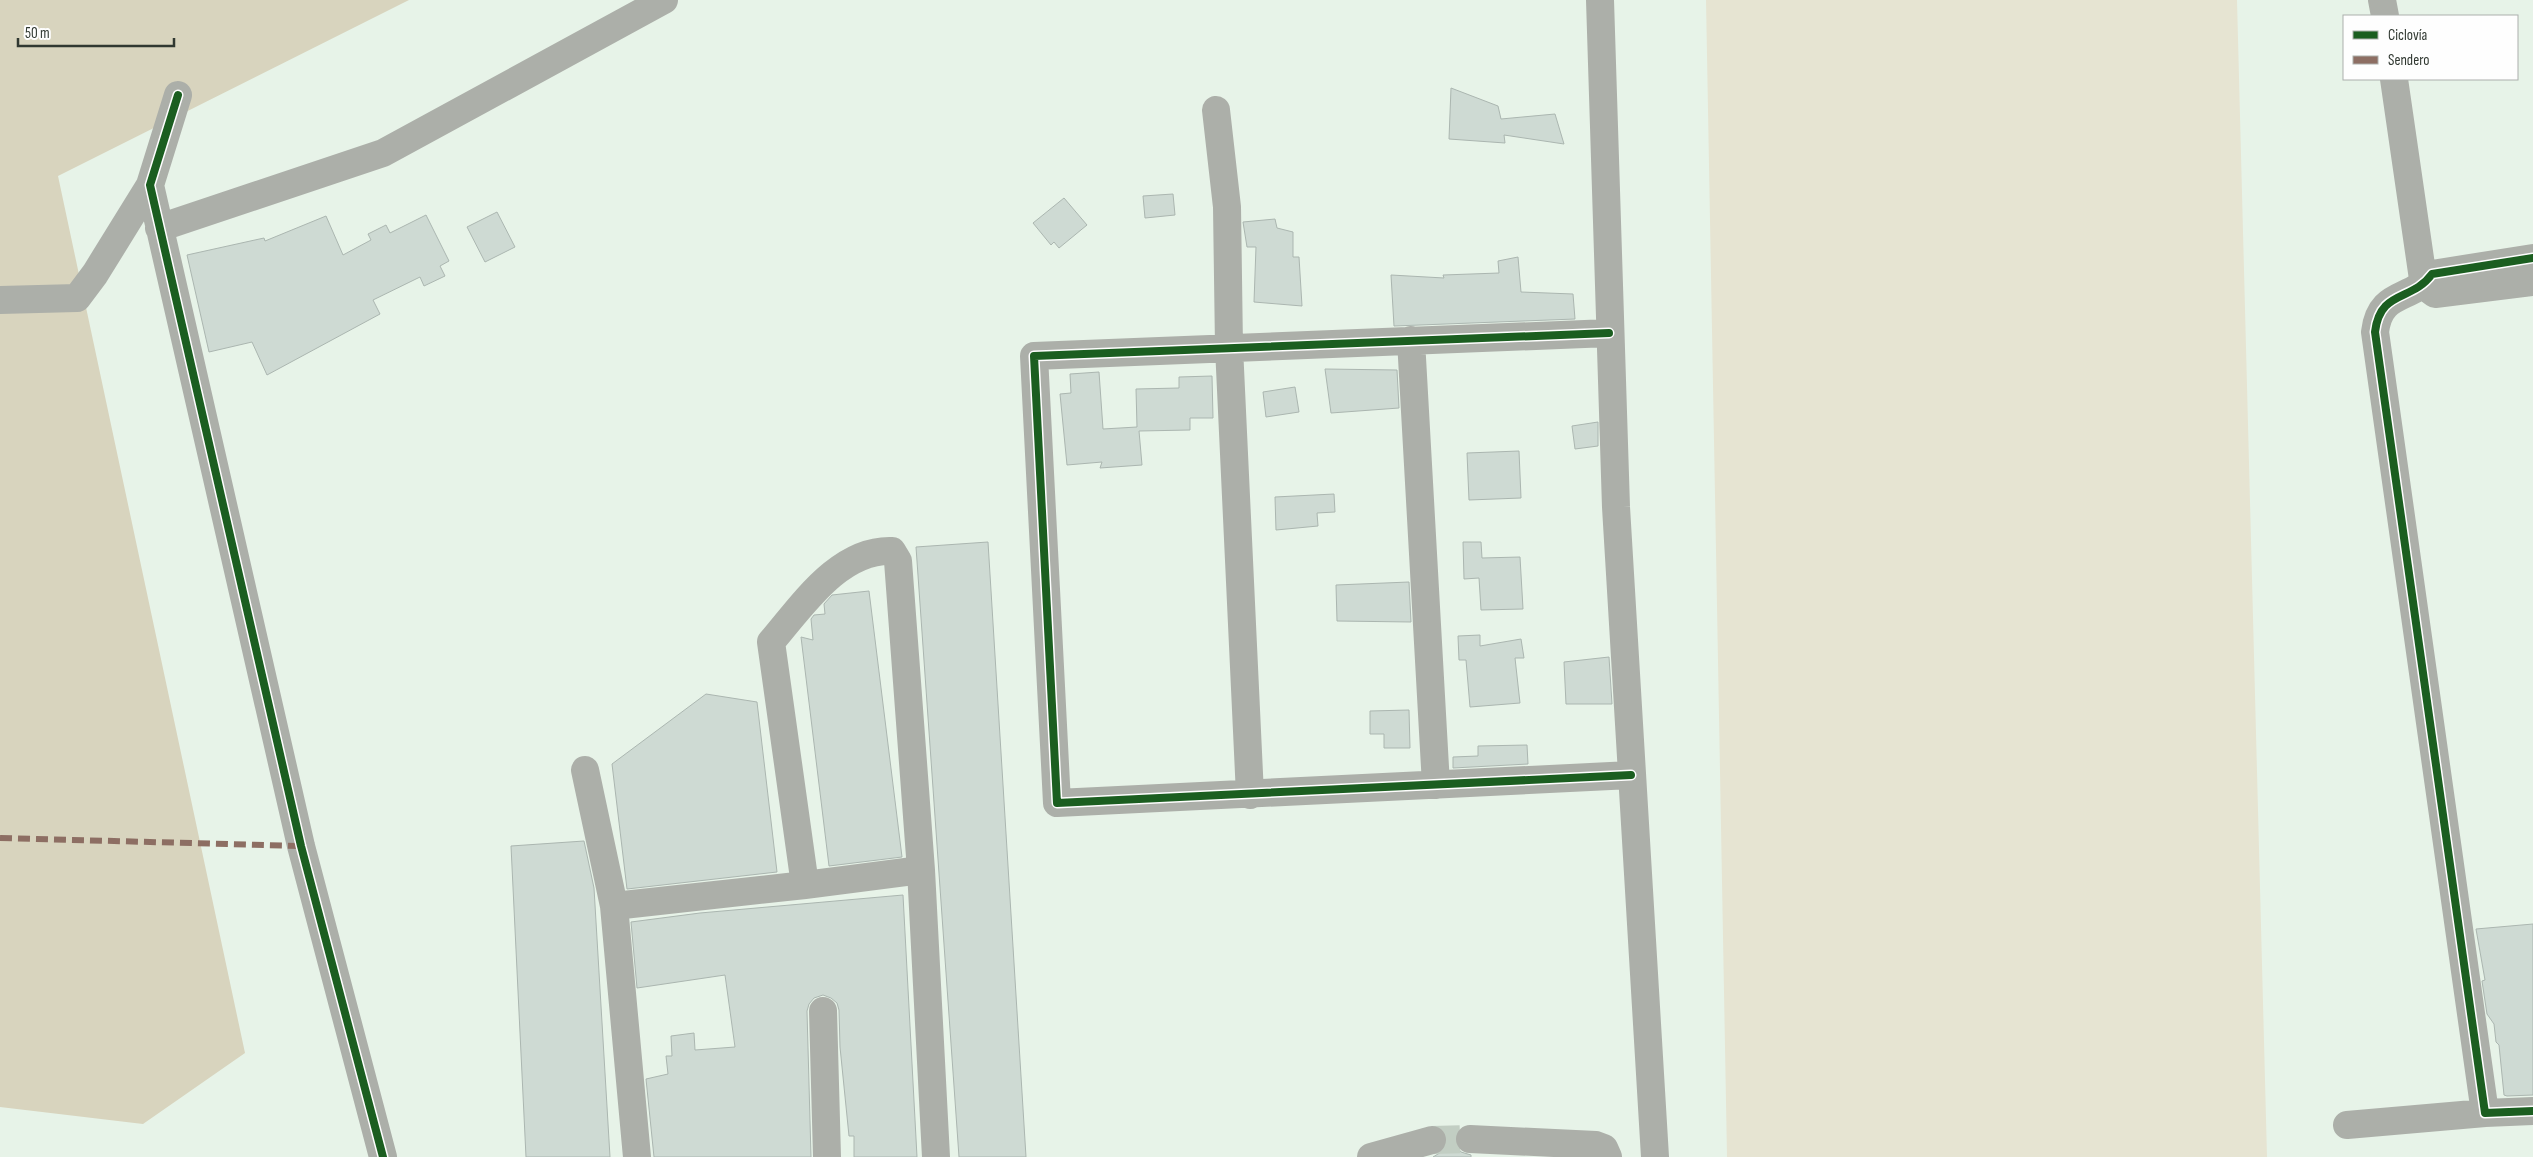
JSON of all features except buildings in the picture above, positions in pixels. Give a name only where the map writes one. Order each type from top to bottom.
[{"type":"street","points":[[159,228],[382,153],[664,0]]},
{"type":"street","points":[[1600,0],[1609,333],[1616,507],[1654,1157]]},
{"type":"street","points":[[2382,0],[2385,15]]},
{"type":"street","points":[[2394,80],[2424,286],[2435,294],[2533,282]]},
{"type":"street","points":[[0,300],[76,298],[95,274],[150,185],[178,95]]},
{"type":"street","points":[[1216,110],[1227,207],[1229,347],[1250,795]]},
{"type":"street","points":[[150,185],[301,846],[383,1157]]},
{"type":"street","points":[[2485,1113],[2375,332],[2376,323],[2384,307],[2396,298],[2424,286],[2432,274],[2533,258]]},
{"type":"street","points":[[1609,333],[1034,356],[1057,803],[1631,775]]},
{"type":"street","points":[[1411,340],[1436,785]]},
{"type":"street","points":[[805,886],[770,642],[824,580],[842,566],[880,550],[892,551],[898,561],[921,870],[936,1157]]},
{"type":"street","points":[[585,770],[614,906],[636,1157]]},
{"type":"street","points":[[614,906],[805,886],[921,870]]},
{"type":"street","points":[[824,1011],[828,1157]]},
{"type":"street","points":[[2347,1125],[2485,1113],[2533,1111]]},
{"type":"street","points":[[1470,1139],[1596,1144],[1604,1148],[1608,1157]]},
{"type":"street","points":[[1372,1157],[1432,1140]]},
{"type":"shaded area","points":[[0,0],[409,0],[58,176],[245,1053],[143,1124],[0,1107]]},
{"type":"shaded area","points":[[1706,0],[2237,0],[2267,1157],[1727,1157]]},
{"type":"tunnel","points":[[1432,1140],[1470,1139]]},
{"type":"marked path","points":[[0,838],[301,846]]},
{"type":"cycle path","points":[[178,95],[150,185],[301,846],[383,1157]]},
{"type":"cycle path","points":[[2533,258],[2432,274],[2424,283],[2390,302],[2383,309],[2378,318],[2375,332],[2485,1113],[2533,1111]]},
{"type":"cycle path","points":[[1609,333],[1034,356],[1057,803],[1631,775]]}]
